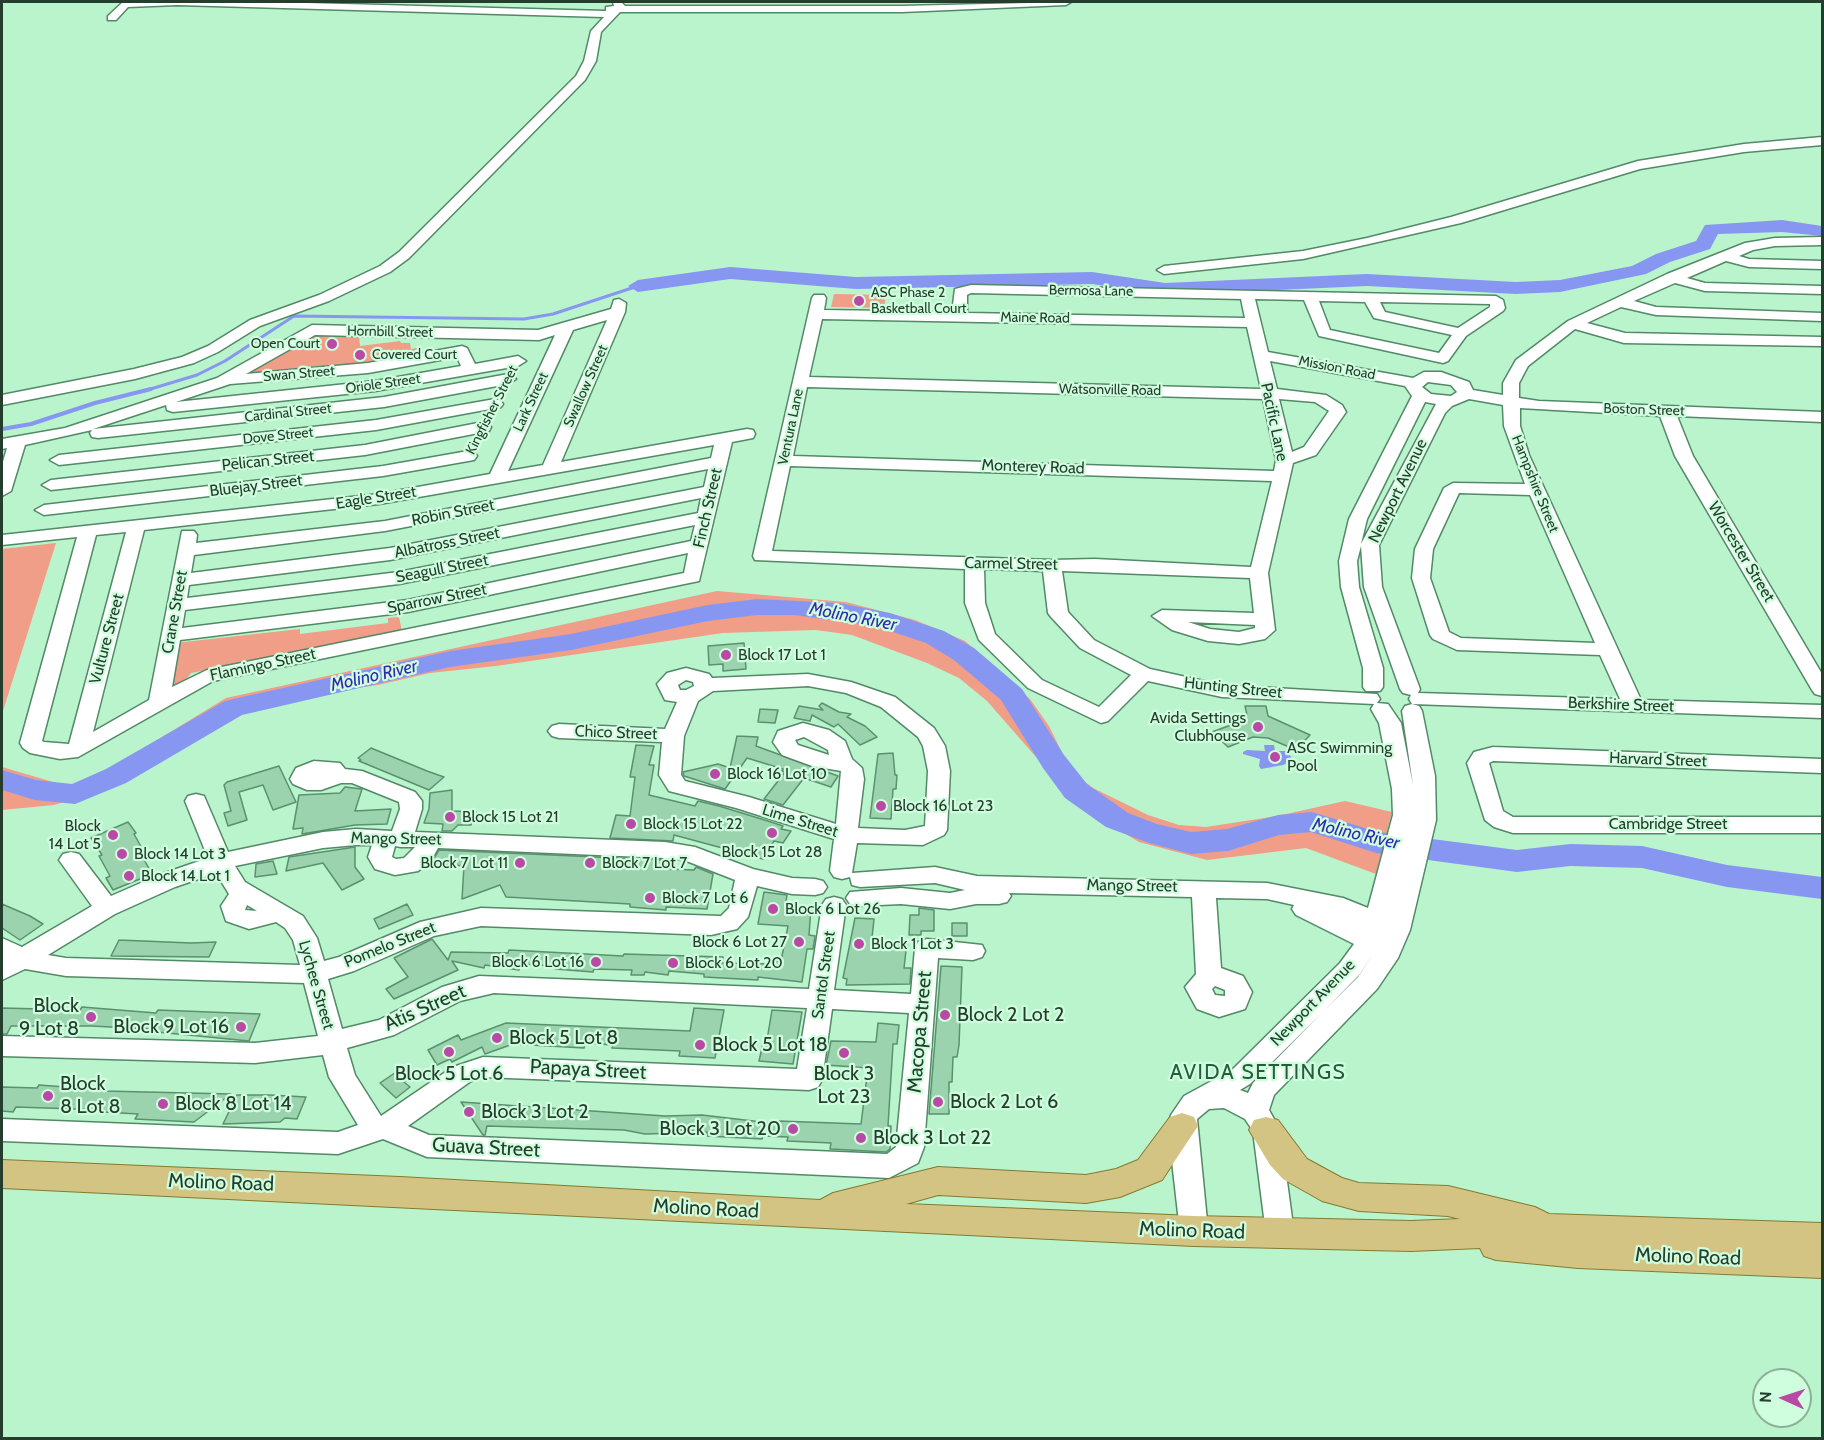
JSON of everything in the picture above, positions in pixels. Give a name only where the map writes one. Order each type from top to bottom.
[{"type":"main road","points":[[1260,1120],[1282,1155],[1295,1169],[1334,1191],[1359,1197],[1448,1201],[1520,1219],[1574,1228]]},
{"type":"main road","points":[[807,1214],[938,1181],[1086,1189],[1120,1183],[1150,1170],[1182,1126]]},
{"type":"main road","name":"Molino Road","points":[[2,1174],[400,1191],[807,1214],[1194,1232],[1411,1236],[1574,1228],[1822,1238]]},
{"type":"main road","name":"Molino Road","points":[[1411,1236],[1578,1253],[1822,1263]]},
{"type":"street","points":[[132,17],[112,18],[125,4],[177,2],[483,15],[614,8],[1023,2]]},
{"type":"street","points":[[614,8],[902,9],[1064,2]]},
{"type":"street","points":[[294,21],[309,7]]},
{"type":"street","points":[[2,398],[135,374],[188,360],[213,350],[255,323],[357,284],[385,269],[404,255],[581,78],[590,61],[596,31],[614,8]]},
{"type":"street","points":[[1164,270],[1282,258],[1367,242],[1456,220],[1638,165],[1744,148],[1822,141]]},
{"type":"street","name":"Hampshire Street","points":[[1633,706],[1536,490],[1512,426],[1511,384],[1522,363],[1573,324],[1672,277],[1750,246],[1775,242],[1822,241]]},
{"type":"street","points":[[1724,256],[1749,263],[1822,265]]},
{"type":"street","points":[[1801,265],[1822,291]]},
{"type":"street","points":[[1672,277],[1690,285],[1705,287],[1822,291]]},
{"type":"street","name":"Bermosa Lane","points":[[958,316],[960,292],[971,289],[1247,295]]},
{"type":"street","points":[[1247,295],[1310,296],[1370,297],[1496,300],[1498,308],[1461,333],[1443,358],[1324,333],[1310,296]]},
{"type":"street","name":"Pacific Lane","points":[[1247,295],[1283,468],[1259,573],[1264,619]]},
{"type":"street","points":[[1370,297],[1379,315],[1461,333]]},
{"type":"street","points":[[1619,302],[1656,311],[1822,317]]},
{"type":"street","name":"Maine Road","points":[[818,306],[958,316],[1253,323]]},
{"type":"street","name":"Ventura Lane","points":[[762,556],[818,306]]},
{"type":"street","name":"Hornbill Street","points":[[9,443],[68,434],[223,381],[306,325],[531,335],[566,328],[619,308]]},
{"type":"street","name":"Swallow Street","points":[[550,468],[619,308]]},
{"type":"street","points":[[1573,324],[1624,338],[1822,342]]},
{"type":"street","name":"Lark Street","points":[[497,477],[566,328]]},
{"type":"street","name":"Kingfisher Street","points":[[454,485],[531,335]]},
{"type":"street","name":"Swan Street","points":[[223,381],[368,368],[462,351],[470,370]]},
{"type":"street","name":"Mission Road","points":[[1260,355],[1418,389],[1447,401]]},
{"type":"street","name":"Oriole Street","points":[[139,410],[294,404],[375,386],[518,361]]},
{"type":"street","points":[[1418,389],[1424,377],[1441,377],[1463,385],[1466,394],[1459,399],[1447,401]]},
{"type":"street","name":"Cardinal Street","points":[[68,434],[294,404],[384,402],[508,379]]},
{"type":"street","name":"Watsonville Road","points":[[801,382],[1268,394],[1320,398],[1331,403],[1338,412],[1310,452],[1283,468]]},
{"type":"street","name":"Newport Avenue","points":[[1414,817],[1403,789],[1390,723],[1375,699],[1373,668],[1350,587],[1348,561],[1358,519],[1418,389]]},
{"type":"street","name":"Boston Street","points":[[1466,394],[1510,403],[1822,417]]},
{"type":"street","name":"Newport Avenue","points":[[1260,1120],[1262,1090],[1368,982],[1400,881],[1424,776],[1414,700],[1372,587],[1370,545],[1438,411],[1447,401]]},
{"type":"street","points":[[288,510],[294,404]]},
{"type":"street","name":"Dove Street","points":[[59,460],[387,423],[495,404]]},
{"type":"street","name":"Worcester Street","points":[[1666,410],[1684,456],[1822,690]]},
{"type":"street","name":"Pelican Street","points":[[51,485],[365,450],[483,427]]},
{"type":"street","points":[[36,536],[68,434]]},
{"type":"street","name":"Eagle Street","points":[[2,540],[379,499],[747,434]]},
{"type":"street","name":"Finch Street","points":[[692,577],[724,438]]},
{"type":"street","points":[[2,491],[9,443]]},
{"type":"street","name":"Bluejay Street","points":[[44,510],[382,471],[468,456]]},
{"type":"street","name":"Monterey Road","points":[[783,461],[1283,468]]},
{"type":"street","name":"Robin Street","points":[[186,550],[385,526],[719,462]]},
{"type":"street","points":[[1536,490],[1453,488],[1424,549],[1421,578],[1440,635],[1457,644],[1608,649]]},
{"type":"street","name":"Albatross Street","points":[[180,580],[390,554],[712,491]]},
{"type":"street","points":[[379,499],[390,554],[416,633]]},
{"type":"street","name":"Seagull Street","points":[[176,606],[399,578],[706,517]]},
{"type":"street","name":"Crane Street","points":[[159,703],[191,521]]},
{"type":"street","name":"Vulture Street","points":[[78,750],[136,527]]},
{"type":"street","points":[[78,750],[48,750],[31,743],[88,532]]},
{"type":"street","name":"Sparrow Street","points":[[171,635],[408,606],[700,545]]},
{"type":"street","name":"Carmel Street","points":[[762,556],[1052,566],[1095,564],[1259,573]]},
{"type":"street","points":[[974,563],[975,603],[986,636],[1035,684],[1101,716],[1144,674]]},
{"type":"street","name":"Hunting Street","points":[[1052,566],[1058,613],[1087,644],[1144,674],[1222,690],[1375,699]]},
{"type":"street","name":"Flamingo Street","points":[[78,750],[207,676],[692,577]]},
{"type":"street","name":"Lime Street","points":[[790,679],[831,683],[888,702],[927,733],[938,759],[936,830],[923,837],[846,835],[733,800],[677,786],[670,775],[673,736],[698,691],[790,679]]},
{"type":"street","points":[[1386,683],[1414,700],[1397,714],[1375,699],[1386,683]]},
{"type":"street","name":"Berkshire Street","points":[[1414,700],[1822,712]]},
{"type":"street","name":"Chico Street","points":[[559,731],[673,736]]},
{"type":"street","name":"Harvard Street","points":[[1513,825],[1502,822],[1493,814],[1478,763],[1482,757],[1493,754],[1822,766]]},
{"type":"street","name":"Santol Street","points":[[809,1080],[820,999],[848,888],[846,835],[854,779],[851,768],[843,763]]},
{"type":"street","points":[[339,776],[354,776],[407,797],[411,801],[411,809],[393,838]]},
{"type":"street","name":"Lychee Street","points":[[196,801],[221,862],[237,888],[294,922],[305,938],[342,1077],[380,1129]]},
{"type":"street","name":"Cambridge Street","points":[[1513,825],[1822,825]]},
{"type":"street","name":"Mango Street","points":[[8,959],[107,908],[167,881],[221,862],[303,843],[356,837],[665,850],[704,858],[748,876],[792,886],[814,887],[827,873],[848,888],[950,901],[976,896],[1061,891],[1203,893],[1268,899],[1291,904],[1383,936]]},
{"type":"street","points":[[71,861],[107,908]]},
{"type":"street","name":"Pomelo Street","points":[[8,959],[66,967],[283,975],[314,973],[345,965],[429,928],[481,917],[711,926],[728,923],[740,911],[748,876]]},
{"type":"street","points":[[814,887],[820,900],[848,888]]},
{"type":"street","points":[[1203,893],[1209,977]]},
{"type":"street","name":"Newport Avenue","points":[[1182,1126],[1188,1109],[1241,1077],[1383,936]]},
{"type":"street","name":"Macopa Street","points":[[902,1161],[908,1155],[910,1148],[927,948],[973,951]]},
{"type":"street","name":"Atis Street","points":[[2,1046],[255,1053],[310,1048],[385,1028],[412,1017],[451,994],[479,985],[922,1004]]},
{"type":"street","name":"Papaya Street","points":[[380,1129],[462,1074],[483,1067],[809,1080]]},
{"type":"street","points":[[1206,1098],[1232,1099],[1260,1120],[1280,1233]]},
{"type":"street","points":[[1182,1126],[1194,1232]]},
{"type":"street","points":[[2,1130],[338,1143],[380,1129]]},
{"type":"street","name":"Guava Street","points":[[380,1129],[427,1146],[877,1167],[889,1166],[902,1161]]},
{"type":"shaded area","name":"ASC Phase 2 Basketball Court","points":[[834,294],[886,295],[884,308],[831,307]]},
{"type":"shaded area","points":[[313,335],[359,336],[360,346],[400,341],[410,343],[411,349],[417,348],[415,357],[236,379]]},
{"type":"shaded area","points":[[56,543],[2,714],[2,549]]},
{"type":"shaded area","points":[[717,591],[846,602],[915,620],[965,641],[1030,699],[1049,726],[1071,771],[1093,788],[1148,815],[1179,825],[1206,827],[1277,816],[1345,801],[1392,812],[1376,874],[1306,848],[1207,860],[1139,842],[1079,806],[987,701],[959,678],[927,663],[852,635],[816,630],[723,633],[496,666],[430,673],[378,685],[316,694],[222,718],[117,781],[84,796],[54,805],[2,810],[2,767],[77,789],[226,698]]},
{"type":"shaded area","points":[[399,617],[403,636],[394,638],[391,632],[301,650],[300,657],[253,661],[191,673],[181,686],[159,695],[166,644],[300,629],[300,634],[388,623],[388,618]]},
{"type":"water","name":"ASC Swimming Pool","points":[[1264,745],[1274,745],[1275,751],[1287,751],[1293,760],[1283,765],[1261,769],[1260,759],[1243,754],[1247,750],[1265,751]]},
{"type":"building","name":"Block 17 Lot 1","points":[[744,643],[746,669],[723,671],[723,664],[709,665],[708,646]]},
{"type":"building","points":[[822,703],[839,712],[851,714],[847,717],[865,726],[877,737],[860,745],[838,724],[834,727],[812,715],[810,721],[794,718],[799,706],[823,710],[819,706]]},
{"type":"building","name":"Avida Settings Clubhouse","points":[[1245,706],[1266,706],[1268,716],[1310,735],[1296,750],[1268,738],[1253,737],[1228,747],[1212,732],[1239,722],[1247,715]]},
{"type":"building","points":[[760,709],[778,710],[775,723],[758,722]]},
{"type":"building","points":[[737,736],[758,737],[756,746],[838,776],[831,787],[804,778],[783,805],[764,799],[785,772],[782,771],[783,769],[747,758],[725,789],[684,776],[683,772],[718,764],[730,768]]},
{"type":"building","points":[[636,745],[654,746],[649,765],[654,765],[649,795],[695,806],[698,801],[719,806],[783,826],[781,829],[791,831],[783,843],[774,841],[763,859],[674,835],[673,841],[610,838],[616,815],[630,816],[635,777],[630,777]]},
{"type":"building","points":[[371,748],[444,777],[429,790],[359,761],[361,760],[358,758]]},
{"type":"building","points":[[893,753],[895,775],[897,775],[896,789],[893,789],[891,819],[870,818],[878,754]]},
{"type":"building","points":[[279,766],[296,802],[273,810],[263,785],[239,792],[247,820],[228,826],[224,813],[231,811],[224,785],[227,782]]},
{"type":"building","points":[[345,787],[362,789],[355,811],[391,809],[387,824],[355,825],[302,834],[303,828],[293,829],[299,795],[340,793]]},
{"type":"building","points":[[452,790],[452,811],[476,812],[471,825],[458,825],[452,831],[442,831],[443,824],[424,823],[429,809],[430,793]]},
{"type":"building","points":[[128,822],[136,833],[134,834],[144,852],[141,854],[152,874],[113,890],[106,878],[110,876],[99,856],[102,855],[91,838]]},
{"type":"building","points":[[355,847],[355,867],[364,879],[342,890],[323,863],[286,871],[289,857]]},
{"type":"building","points":[[439,850],[664,860],[671,862],[670,869],[694,870],[696,867],[713,874],[707,909],[666,907],[666,910],[630,907],[630,904],[506,897],[500,885],[462,899],[464,866],[431,863]]},
{"type":"building","points":[[273,861],[277,874],[255,877],[256,864]]},
{"type":"building","points":[[764,892],[787,895],[785,908],[811,908],[809,935],[815,936],[813,949],[807,949],[802,982],[758,977],[758,980],[704,977],[704,974],[669,971],[668,975],[645,972],[644,975],[631,975],[632,970],[594,969],[593,972],[555,969],[556,966],[521,964],[519,970],[485,965],[484,968],[452,961],[458,970],[394,999],[386,989],[408,977],[394,958],[432,939],[448,960],[451,952],[508,953],[509,950],[623,956],[624,954],[723,957],[722,963],[774,964],[775,961],[781,961],[788,926],[758,924]]},
{"type":"building","points":[[2,904],[43,924],[20,940],[2,928]]},
{"type":"building","points":[[407,904],[413,915],[379,929],[374,919]]},
{"type":"building","points":[[919,908],[934,910],[934,931],[921,931],[921,935],[909,935],[910,915],[919,915]]},
{"type":"building","points":[[855,918],[874,919],[872,938],[874,940],[907,942],[904,968],[911,968],[910,984],[846,985],[847,979],[843,978]]},
{"type":"building","points":[[952,923],[967,923],[967,936],[952,936]]},
{"type":"building","points":[[119,940],[216,942],[209,957],[111,956]]},
{"type":"building","points":[[941,966],[962,967],[959,1045],[957,1057],[953,1057],[952,1082],[949,1082],[949,1114],[929,1114]]},
{"type":"building","points":[[82,1007],[156,1013],[158,1010],[260,1014],[249,1041],[147,1031],[148,1029],[92,1026],[11,1026],[7,1034],[2,1034],[2,1008],[80,1010]]},
{"type":"building","points":[[694,1008],[724,1010],[715,1058],[679,1056],[680,1051],[612,1048],[613,1045],[585,1043],[584,1048],[513,1044],[485,1054],[482,1047],[452,1062],[450,1059],[437,1065],[428,1050],[458,1035],[461,1040],[506,1023],[690,1031]]},
{"type":"building","points":[[772,1010],[802,1012],[793,1064],[759,1061],[764,1039],[767,1040]]},
{"type":"building","points":[[878,1023],[899,1025],[897,1044],[893,1044],[888,1126],[891,1126],[890,1149],[886,1152],[830,1149],[831,1143],[787,1141],[788,1137],[763,1136],[762,1139],[707,1136],[707,1132],[680,1130],[680,1133],[645,1134],[624,1130],[487,1126],[485,1135],[483,1135],[461,1102],[665,1116],[702,1115],[779,1124],[779,1121],[861,1124],[868,1068],[826,1065],[831,1041],[876,1042]]},
{"type":"building","points":[[402,1068],[412,1076],[404,1082],[410,1087],[396,1098],[380,1083]]},
{"type":"building","points":[[39,1085],[106,1090],[104,1091],[231,1094],[194,1122],[135,1119],[138,1114],[103,1112],[104,1110],[16,1107],[13,1112],[2,1111],[2,1087],[37,1088]]},
{"type":"building","points":[[237,1095],[306,1097],[297,1119],[285,1118],[280,1122],[223,1124]]},
{"type":"waterway","points":[[638,286],[730,273],[856,283],[1092,278],[1165,289],[1367,280],[1516,288],[1560,286],[1639,270],[1663,258],[1703,245],[1712,229],[1782,226],[1822,231]]},
{"type":"waterway","points":[[149,390],[197,375],[225,361],[294,316],[524,319],[553,314],[638,286]]},
{"type":"waterway","points":[[2,429],[31,424],[95,403],[149,390]]},
{"type":"waterway","points":[[144,391],[149,390]]},
{"type":"waterway","name":"Molino River","points":[[2,780],[35,790],[75,794],[116,776],[233,708],[450,659],[571,642],[708,613],[757,607],[794,607],[839,611],[881,619],[935,637],[964,654],[1012,695],[1053,761],[1076,791],[1117,820],[1149,833],[1191,843],[1228,840],[1278,825],[1312,822],[1376,842],[1517,861],[1570,855],[1642,857],[1727,876],[1822,888]]},
{"type":"place","name":"ASC Phase 2 Basketball Court","points":[[859,301]]},
{"type":"place","name":"Open Court","points":[[332,344]]},
{"type":"place","name":"Covered Court","points":[[360,355]]},
{"type":"place","name":"Block 17 Lot 1","points":[[726,655]]},
{"type":"place","name":"Avida Settings Clubhouse","points":[[1258,727]]},
{"type":"place","name":"ASC Swimming Pool","points":[[1275,757]]},
{"type":"place","name":"Block 16 Lot 10","points":[[715,774]]},
{"type":"place","name":"Block 16 Lot 23","points":[[881,806]]},
{"type":"place","name":"Block 15 Lot 21","points":[[450,817]]},
{"type":"place","name":"Block 15 Lot 22","points":[[631,824]]},
{"type":"place","name":"Block 15 Lot 28","points":[[772,833]]},
{"type":"place","name":"Block 14 Lot 5","points":[[113,835]]},
{"type":"place","name":"Block 14 Lot 3","points":[[122,854]]},
{"type":"place","name":"Block 7 Lot 11","points":[[520,863]]},
{"type":"place","name":"Block 7 Lot 7","points":[[590,863]]},
{"type":"place","name":"Block 14 Lot 1","points":[[129,876]]},
{"type":"place","name":"Block 7 Lot 6","points":[[650,898]]},
{"type":"place","name":"Block 6 Lot 26","points":[[773,909]]},
{"type":"place","name":"Block 6 Lot 27","points":[[799,942]]},
{"type":"place","name":"Block 1 Lot 3","points":[[859,944]]},
{"type":"place","name":"Block 6 Lot 16","points":[[596,962]]},
{"type":"place","name":"Block 6 Lot 20","points":[[673,963]]},
{"type":"place","name":"Block 2 Lot 2","points":[[945,1015]]},
{"type":"place","name":"Block 9 Lot 8","points":[[91,1017]]},
{"type":"place","name":"Block 9 Lot 16","points":[[241,1027]]},
{"type":"place","name":"Block 5 Lot 8","points":[[497,1038]]},
{"type":"place","name":"Block 5 Lot 18","points":[[700,1045]]},
{"type":"place","name":"Block 5 Lot 6","points":[[449,1052]]},
{"type":"place","name":"Block 3 Lot 23","points":[[844,1053]]},
{"type":"place","name":"Block 8 Lot 8","points":[[48,1096]]},
{"type":"place","name":"Block 2 Lot 6","points":[[938,1102]]},
{"type":"place","name":"Block 8 Lot 14","points":[[163,1104]]},
{"type":"place","name":"Block 3 Lot 2","points":[[469,1112]]},
{"type":"place","name":"Block 3 Lot 20","points":[[793,1129]]},
{"type":"place","name":"Block 3 Lot 22","points":[[861,1138]]},
{"type":"district","name":"AVIDA SETTINGS","points":[[1258,1073]]}]
